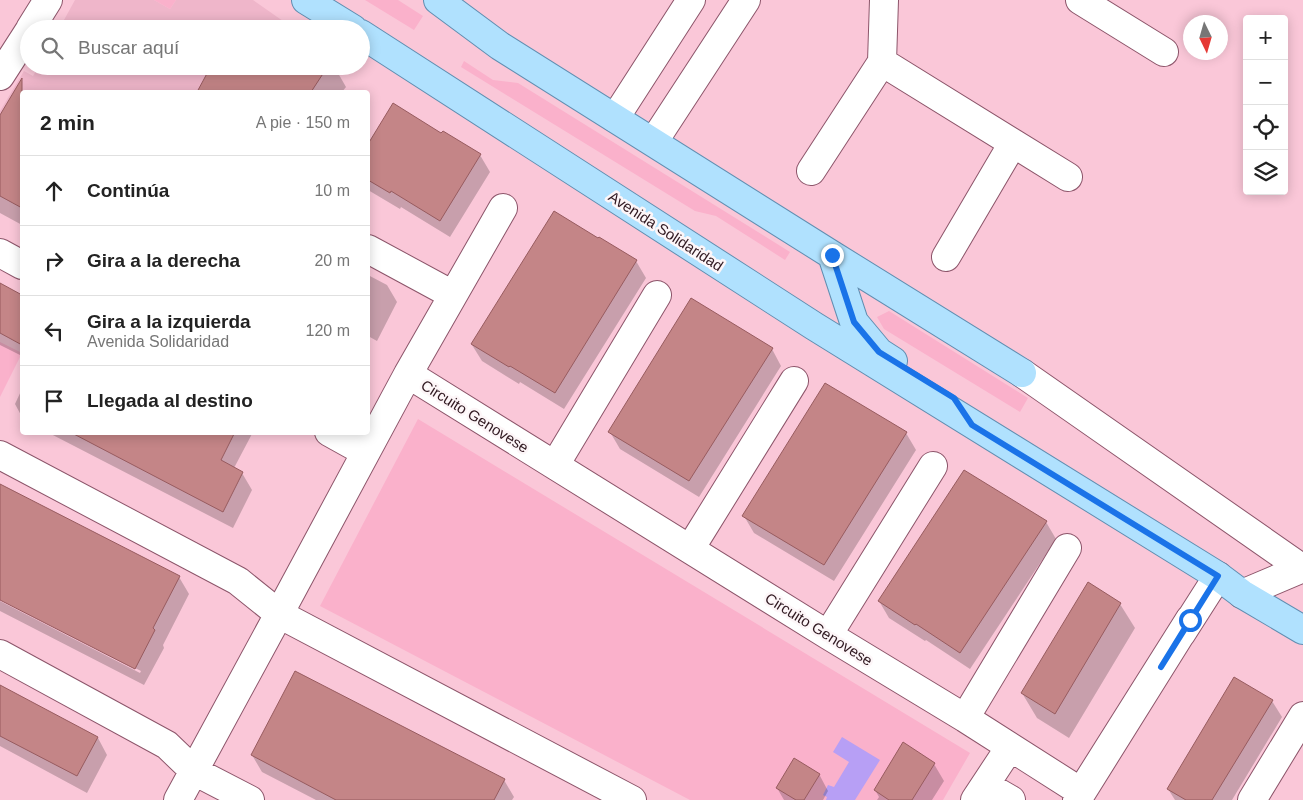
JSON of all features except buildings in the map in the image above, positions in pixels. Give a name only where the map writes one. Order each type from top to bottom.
[{"type":"main road","points":[[306,0],[338,20]]},
{"type":"main road","points":[[438,0],[500,46],[1022,373]]},
{"type":"main road","name":"Avenida Solidaridad","points":[[370,40],[805,321],[1218,576],[1242,594],[1303,630]]},
{"type":"main road","name":"Avenida Solidaridad","points":[[832,255],[854,322],[879,352],[954,398],[972,425]]},
{"type":"street","points":[[35,20],[48,0]]},
{"type":"street","points":[[615,118],[691,0]]},
{"type":"street","points":[[654,141],[746,0]]},
{"type":"street","points":[[811,171],[882,62],[884,0]]},
{"type":"street","points":[[1080,0],[1164,52]]},
{"type":"street","points":[[0,76],[20,44]]},
{"type":"street","points":[[882,62],[1068,177]]},
{"type":"street","points":[[946,257],[1013,143]]},
{"type":"street","points":[[408,374],[503,208]]},
{"type":"street","points":[[370,250],[453,295]]},
{"type":"street","points":[[0,253],[20,264]]},
{"type":"street","points":[[555,465],[657,295]]},
{"type":"street","points":[[1022,373],[1303,568]]},
{"type":"street","name":"Circuito Genovese","points":[[178,800],[408,374],[1010,747],[1083,789]]},
{"type":"street","points":[[690,549],[794,381]]},
{"type":"street","points":[[335,435],[366,452]]},
{"type":"street","points":[[0,455],[238,581],[279,614],[616,796]]},
{"type":"street","points":[[828,635],[933,466]]},
{"type":"street","points":[[965,718],[1068,548]]},
{"type":"street","points":[[1242,594],[1303,568]]},
{"type":"street","points":[[1083,789],[1218,576]]},
{"type":"street","points":[[1083,789],[1087,783],[1077,800],[1190,620],[1161,667]]},
{"type":"street","points":[[0,654],[167,745],[194,771],[250,800]]},
{"type":"street","points":[[1252,800],[1303,716]]},
{"type":"street","points":[[1010,747],[980,793],[1010,800]]},
{"type":"shaded area","points":[[75,0],[154,0],[170,9],[176,0],[253,0],[282,20],[64,20]]},
{"type":"shaded area","points":[[154,0],[176,0],[170,9]]},
{"type":"shaded area","points":[[365,0],[398,0],[423,16],[414,30]]},
{"type":"shaded area","points":[[464,61],[493,80],[518,83],[790,252],[785,260],[716,216],[695,211],[461,67]]},
{"type":"shaded area","points":[[22,75],[266,75],[257,90],[20,90],[20,155],[0,144],[0,111]]},
{"type":"shaded area","points":[[889,311],[1028,398],[1020,412],[884,329],[877,317]]},
{"type":"shaded area","points":[[0,342],[20,352],[20,357],[0,397]]},
{"type":"shaded area","points":[[418,419],[970,753],[943,800],[690,800],[320,606]]},
{"type":"shaded area","points":[[842,737],[880,760],[855,800],[826,800],[827,797],[823,795],[828,785],[834,787],[849,762],[833,752]]},
{"type":"route","points":[[832,255],[854,322],[879,352],[954,398],[972,425],[1218,576],[1161,667],[1190,620]]}]
